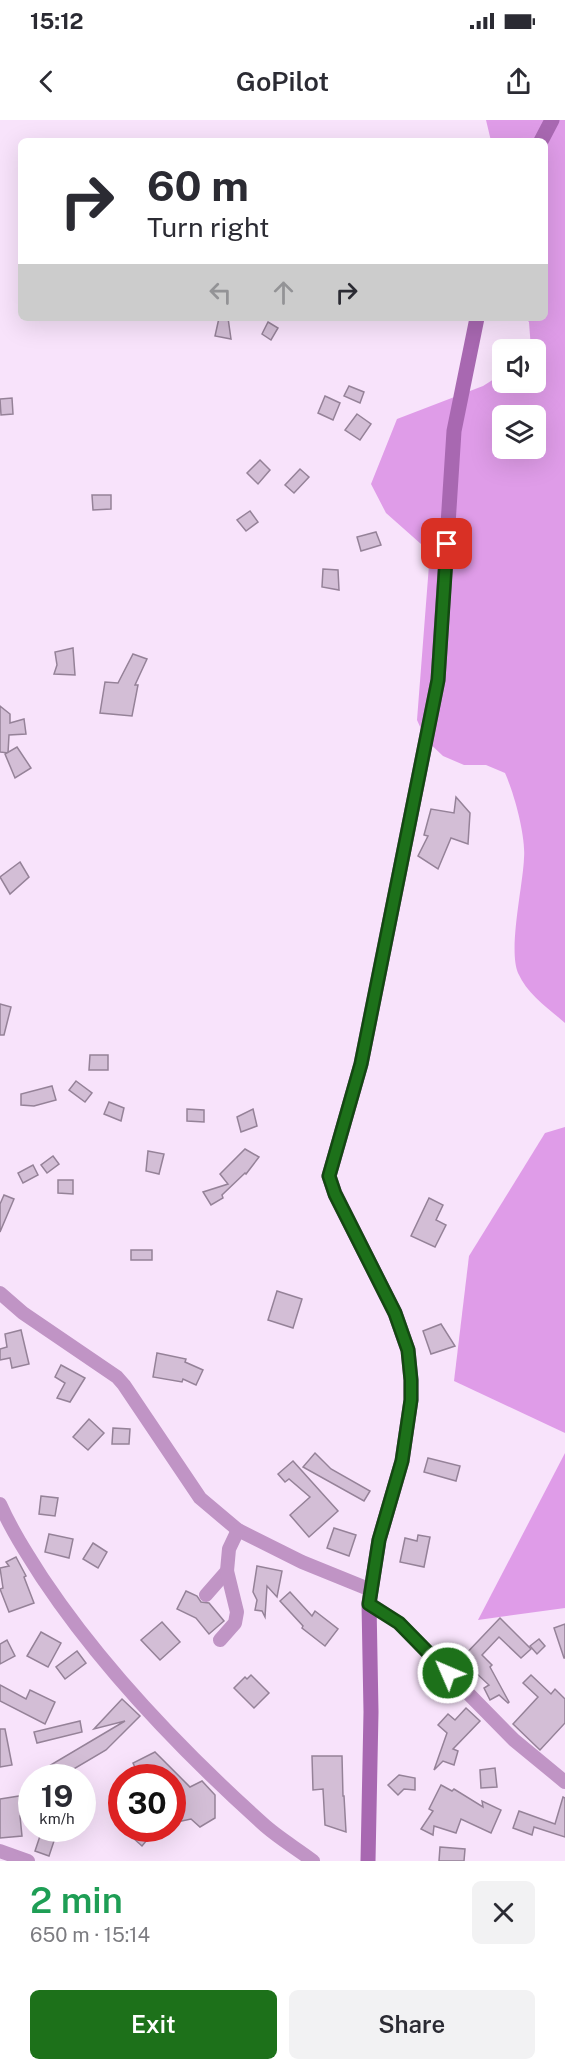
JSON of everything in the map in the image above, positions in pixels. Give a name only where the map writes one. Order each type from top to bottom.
[{"type":"main road","points":[[543,138],[552,120]]},
{"type":"main road","points":[[368,1861],[371,1712],[370,1597],[379,1540],[402,1461],[411,1400],[411,1380],[408,1350],[395,1313],[335,1194],[329,1176],[361,1064],[438,680],[454,431],[476,321]]},
{"type":"street","points":[[0,1293],[23,1313],[117,1377],[200,1498],[238,1530],[370,1597],[399,1623],[514,1740],[565,1782]]},
{"type":"street","points":[[0,1504],[12,1531],[62,1608],[91,1646],[168,1732],[263,1824],[313,1861]]},
{"type":"street","points":[[220,1640],[235,1623],[237,1612],[227,1570],[229,1549],[238,1530]]},
{"type":"street","points":[[206,1595],[227,1570]]},
{"type":"street","points":[[0,1851],[28,1861]]},
{"type":"shaded area","points":[[486,120],[565,120],[565,1023],[527,988],[518,973],[515,962],[515,933],[524,849],[519,815],[505,773],[486,765],[464,765],[443,756],[426,740],[417,720],[430,552],[386,513],[371,484],[397,419],[483,386],[492,380],[492,393],[546,393],[546,339],[530,339],[528,321],[548,321],[548,138],[490,138]]},
{"type":"shaded area","points":[[565,1127],[565,1433],[454,1381],[469,1256],[545,1133]]},
{"type":"shaded area","points":[[565,1453],[565,1608],[478,1620]]},
{"type":"building","points":[[218,321],[228,321],[231,339],[215,336]]},
{"type":"building","points":[[268,322],[278,328],[271,340],[262,334]]},
{"type":"building","points":[[349,386],[364,392],[360,403],[344,396]]},
{"type":"building","points":[[325,396],[340,403],[333,420],[318,413]]},
{"type":"building","points":[[12,398],[13,414],[1,415],[0,399]]},
{"type":"building","points":[[357,414],[371,424],[360,440],[345,430]]},
{"type":"building","points":[[260,460],[270,470],[258,484],[247,473]]},
{"type":"building","points":[[300,469],[309,477],[294,493],[285,485]]},
{"type":"building","points":[[92,495],[111,495],[111,509],[93,510]]},
{"type":"building","points":[[250,511],[258,522],[246,531],[237,520]]},
{"type":"building","points":[[376,532],[381,545],[361,551],[357,537]]},
{"type":"building","points":[[323,569],[338,570],[339,590],[322,587]]},
{"type":"building","points":[[73,648],[75,675],[54,674],[57,665],[55,652]]},
{"type":"building","points":[[133,654],[147,659],[135,685],[138,685],[132,716],[100,713],[105,682],[118,683]]},
{"type":"building","points":[[0,706],[10,714],[10,723],[24,719],[26,734],[9,735],[8,753],[0,752]]},
{"type":"building","points":[[17,747],[31,768],[15,778],[5,754]]},
{"type":"building","points":[[456,797],[470,813],[468,844],[451,838],[438,869],[418,856],[428,836],[424,835],[431,809],[454,813]]},
{"type":"building","points":[[20,862],[29,877],[10,894],[0,877]]},
{"type":"building","points":[[0,1004],[11,1007],[4,1035],[0,1035]]},
{"type":"building","points":[[90,1055],[108,1055],[108,1070],[89,1070]]},
{"type":"building","points":[[76,1081],[92,1093],[85,1102],[69,1090]]},
{"type":"building","points":[[52,1086],[56,1100],[34,1106],[21,1105],[21,1094]]},
{"type":"building","points":[[109,1102],[124,1108],[121,1121],[104,1114]]},
{"type":"building","points":[[187,1109],[204,1110],[204,1122],[187,1121]]},
{"type":"building","points":[[253,1109],[257,1126],[241,1132],[237,1117]]},
{"type":"building","points":[[245,1149],[259,1157],[246,1174],[222,1195],[223,1198],[211,1205],[203,1192],[228,1184],[220,1174]]},
{"type":"building","points":[[148,1151],[164,1154],[159,1174],[146,1171]]},
{"type":"building","points":[[53,1156],[59,1164],[47,1173],[41,1165]]},
{"type":"building","points":[[33,1165],[38,1175],[23,1183],[18,1173]]},
{"type":"building","points":[[58,1180],[73,1180],[73,1194],[58,1193]]},
{"type":"building","points":[[4,1195],[14,1199],[0,1232],[0,1204]]},
{"type":"building","points":[[429,1198],[443,1205],[436,1220],[446,1225],[435,1247],[411,1236]]},
{"type":"building","points":[[131,1250],[152,1250],[152,1260],[131,1260]]},
{"type":"building","points":[[277,1291],[302,1299],[293,1328],[268,1320]]},
{"type":"building","points":[[441,1324],[455,1346],[431,1354],[423,1331]]},
{"type":"building","points":[[21,1330],[29,1364],[12,1368],[10,1358],[0,1360],[0,1349],[7,1347],[5,1334]]},
{"type":"building","points":[[157,1353],[186,1359],[185,1362],[203,1370],[196,1385],[183,1379],[182,1382],[153,1377]]},
{"type":"building","points":[[61,1365],[85,1378],[70,1402],[57,1398],[65,1383],[55,1377]]},
{"type":"building","points":[[89,1419],[104,1433],[88,1450],[73,1437]]},
{"type":"building","points":[[113,1428],[130,1429],[129,1444],[112,1444]]},
{"type":"building","points":[[315,1453],[331,1469],[370,1491],[364,1501],[303,1467]]},
{"type":"building","points":[[428,1458],[460,1466],[456,1481],[424,1472]]},
{"type":"building","points":[[293,1461],[338,1511],[309,1537],[290,1515],[310,1497],[289,1479],[285,1482],[278,1474]]},
{"type":"building","points":[[41,1496],[58,1498],[55,1516],[39,1514]]},
{"type":"building","points":[[334,1528],[356,1535],[349,1556],[327,1548]]},
{"type":"building","points":[[49,1534],[73,1539],[69,1558],[45,1552]]},
{"type":"building","points":[[418,1535],[430,1537],[424,1567],[400,1562],[405,1538],[417,1541]]},
{"type":"building","points":[[93,1543],[107,1552],[98,1568],[83,1559]]},
{"type":"building","points":[[16,1557],[26,1576],[24,1577],[34,1603],[9,1612],[0,1589],[3,1588],[0,1568],[9,1566],[6,1562]]},
{"type":"building","points":[[257,1566],[282,1571],[277,1597],[267,1586],[265,1617],[262,1611],[255,1610],[257,1600],[253,1592]]},
{"type":"building","points":[[186,1591],[197,1596],[201,1602],[209,1603],[224,1621],[209,1634],[196,1618],[177,1609]]},
{"type":"building","points":[[290,1592],[312,1616],[315,1611],[338,1629],[325,1646],[302,1628],[303,1626],[280,1601]]},
{"type":"building","points":[[500,1618],[531,1649],[521,1658],[499,1637],[482,1655],[492,1665],[490,1667],[508,1703],[499,1695],[490,1700],[484,1688],[489,1685],[461,1659]]},
{"type":"building","points":[[162,1622],[180,1642],[160,1660],[141,1640]]},
{"type":"building","points":[[565,1624],[565,1658],[564,1658],[554,1628]]},
{"type":"building","points":[[41,1632],[61,1643],[48,1667],[27,1656]]},
{"type":"building","points":[[539,1639],[545,1646],[537,1654],[530,1646]]},
{"type":"building","points":[[7,1640],[15,1656],[0,1664],[0,1644]]},
{"type":"building","points":[[77,1651],[86,1663],[65,1679],[56,1667]]},
{"type":"building","points":[[251,1675],[269,1693],[254,1708],[234,1688],[245,1677],[247,1679]]},
{"type":"building","points":[[531,1675],[551,1694],[555,1689],[565,1699],[565,1723],[540,1750],[513,1724],[538,1697],[523,1683]]},
{"type":"building","points":[[0,1685],[26,1699],[30,1690],[55,1702],[45,1724],[0,1701]]},
{"type":"building","points":[[122,1699],[140,1716],[106,1750],[82,1764],[52,1764],[125,1721],[94,1729]]},
{"type":"building","points":[[466,1708],[480,1721],[453,1749],[458,1751],[454,1765],[443,1761],[434,1770],[447,1733],[438,1725],[448,1714],[455,1720]]},
{"type":"building","points":[[80,1721],[82,1732],[37,1743],[34,1732]]},
{"type":"building","points":[[0,1729],[5,1729],[12,1765],[0,1767]]},
{"type":"building","points":[[155,1752],[167,1764],[133,1764]]},
{"type":"building","points":[[312,1756],[342,1756],[346,1832],[325,1825],[323,1789],[313,1790]]},
{"type":"building","points":[[495,1768],[497,1787],[481,1788],[480,1770]]},
{"type":"building","points":[[399,1775],[415,1778],[415,1790],[404,1789],[398,1795],[388,1785]]},
{"type":"building","points":[[202,1781],[215,1795],[215,1818],[200,1827],[191,1819],[186,1820],[186,1783],[190,1787]]},
{"type":"building","points":[[441,1785],[452,1791],[454,1789],[483,1807],[482,1801],[501,1810],[491,1833],[461,1819],[456,1833],[434,1826],[433,1835],[421,1829],[433,1811],[429,1809]]},
{"type":"building","points":[[18,1796],[18,1836],[0,1838],[0,1799]]},
{"type":"building","points":[[563,1797],[565,1798],[565,1837],[534,1827],[532,1835],[513,1828],[519,1811],[555,1824]]},
{"type":"building","points":[[38,1842],[54,1842],[49,1856],[35,1851]]},
{"type":"building","points":[[440,1847],[465,1849],[464,1861],[439,1861]]},
{"type":"route","points":[[447,544],[438,680],[361,1064],[329,1176],[335,1194],[395,1313],[408,1350],[411,1380],[411,1400],[402,1461],[379,1540],[369,1604],[399,1623],[448,1673]]}]
